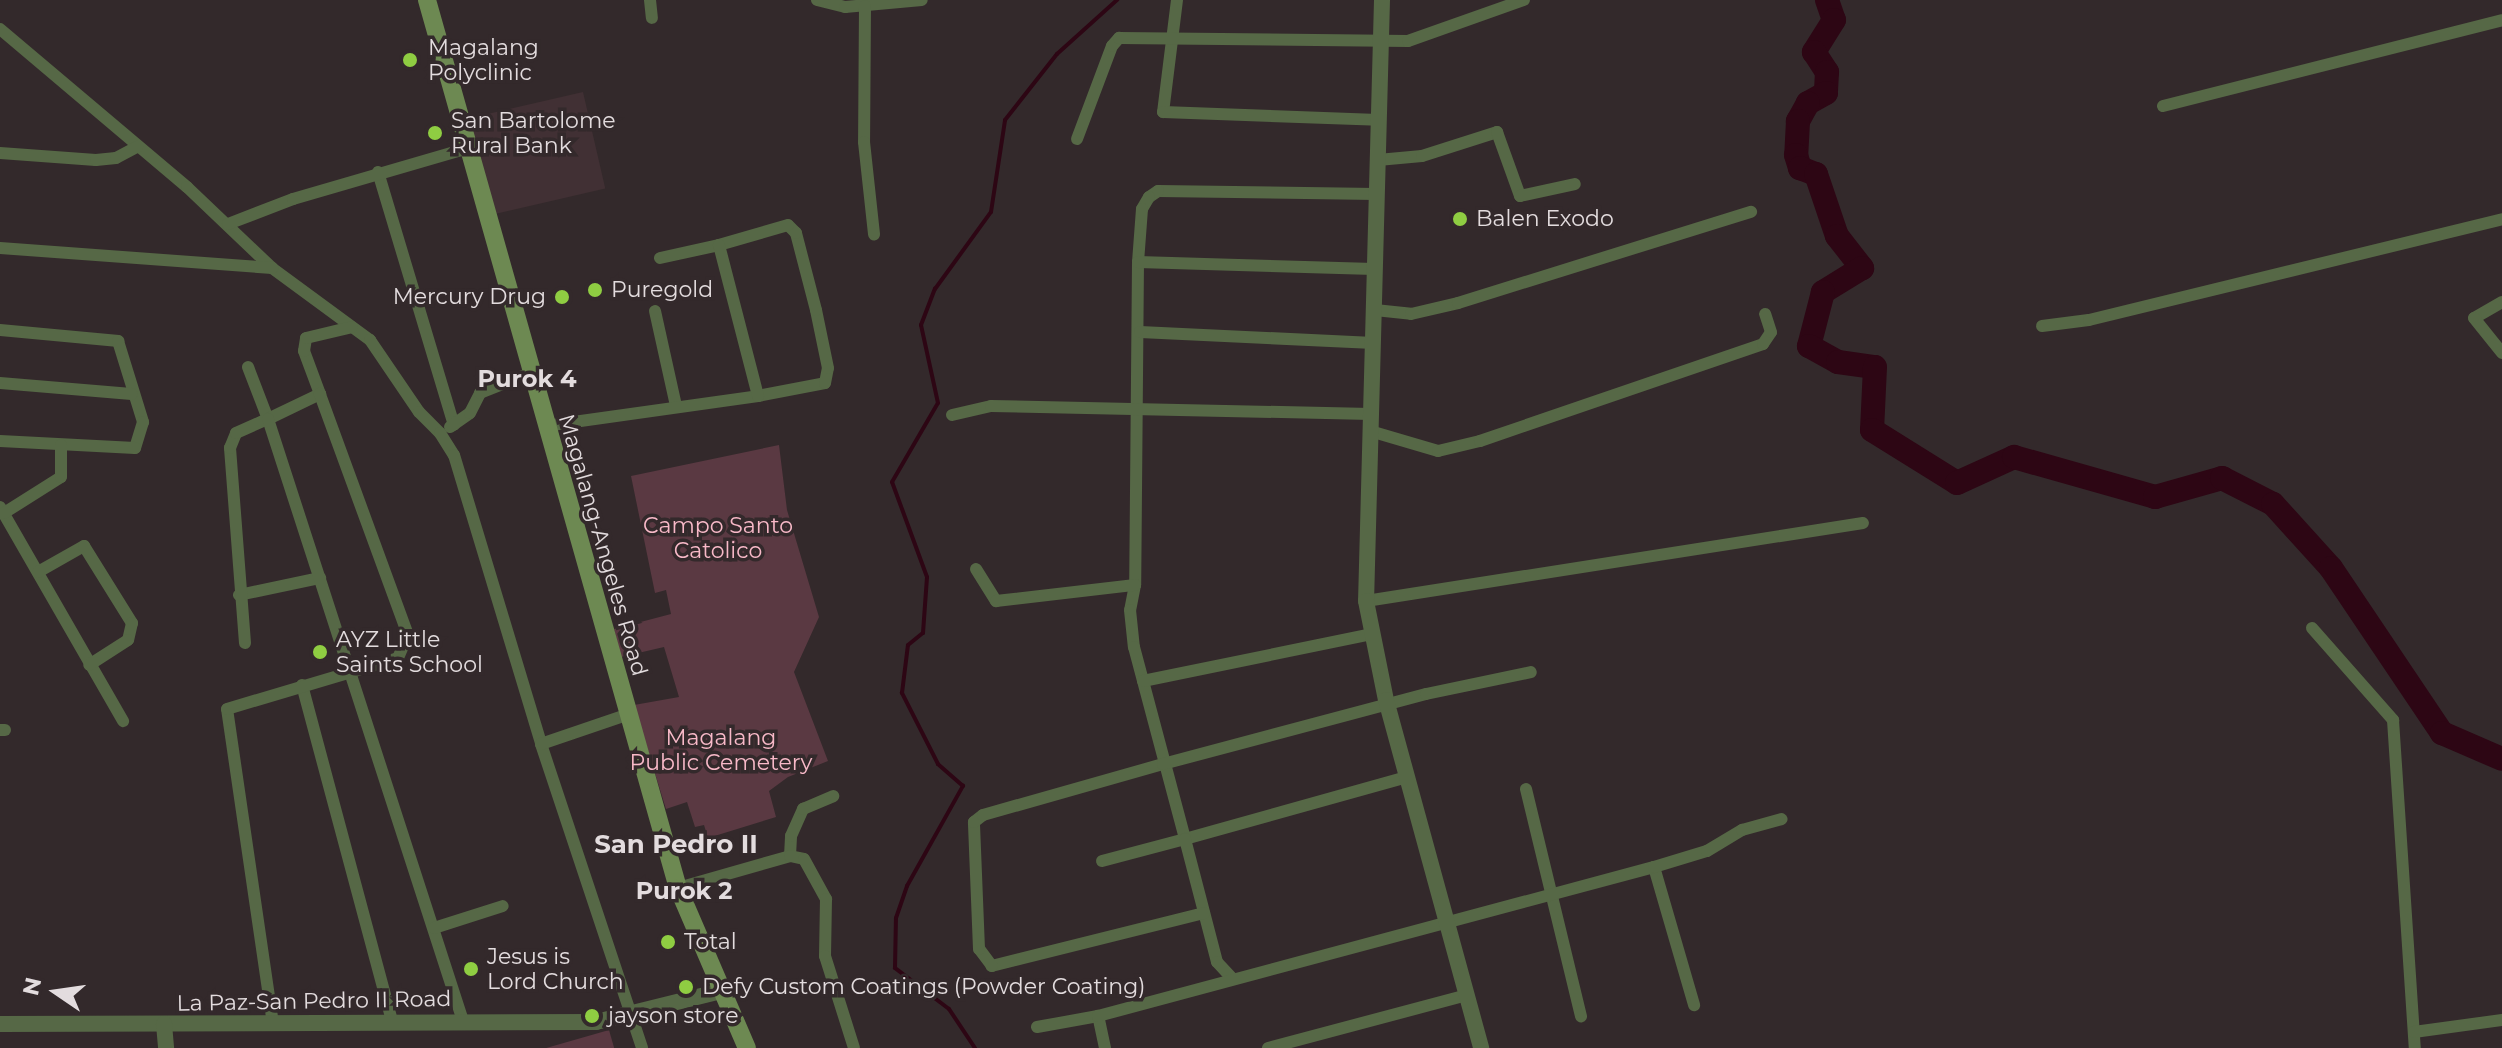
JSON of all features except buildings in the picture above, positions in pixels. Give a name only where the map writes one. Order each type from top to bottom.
[{"type":"main road","name":"Magalang-Angeles Road","points":[[427,0],[465,149],[678,888],[747,1048]]},
{"type":"street","points":[[650,0],[652,18]]},
{"type":"street","points":[[817,0],[865,6],[922,0]]},
{"type":"street","points":[[1177,0],[1163,112],[1378,120]]},
{"type":"street","points":[[1382,0],[1366,601],[1388,707],[1481,1048]]},
{"type":"street","points":[[1077,139],[1112,46],[1119,38],[1172,36],[1380,42],[1422,38],[1524,0]]},
{"type":"street","points":[[865,6],[864,142],[874,234]]},
{"type":"street","points":[[2163,106],[2502,20]]},
{"type":"street","points":[[0,29],[228,224],[272,268],[352,327],[383,355],[419,412],[440,433],[454,455],[541,744],[642,1048]]},
{"type":"street","points":[[1378,160],[1422,156],[1497,132],[1520,196],[1575,184]]},
{"type":"street","points":[[0,153],[96,160],[116,158],[137,147]]},
{"type":"street","points":[[228,224],[378,172],[465,149]]},
{"type":"street","points":[[378,172],[454,425]]},
{"type":"street","points":[[1233,979],[1217,962],[1163,764],[1132,626],[1140,332],[1138,262],[1142,209],[1158,191],[1376,194]]},
{"type":"street","points":[[1375,310],[1411,314],[1458,303],[1751,212]]},
{"type":"street","points":[[2042,326],[2089,320],[2502,219]]},
{"type":"street","points":[[545,426],[758,396],[820,385],[828,377],[798,240],[785,225],[719,245],[660,258]]},
{"type":"street","points":[[719,245],[758,396]]},
{"type":"street","points":[[0,248],[272,268]]},
{"type":"street","points":[[1138,262],[1374,269]]},
{"type":"street","points":[[2502,302],[2475,314],[2474,323],[2502,353]]},
{"type":"street","points":[[655,311],[676,406]]},
{"type":"street","points":[[952,415],[991,406],[1370,422],[1438,451],[1480,441],[1763,344],[1771,332],[1765,314]]},
{"type":"street","points":[[273,1024],[226,714],[233,704],[398,658],[408,635],[320,394],[304,340],[352,327]]},
{"type":"street","points":[[0,330],[118,341],[143,422],[135,448],[0,441]]},
{"type":"street","points":[[1140,332],[1374,343]]},
{"type":"street","points":[[248,367],[353,670],[463,1021]]},
{"type":"street","points":[[440,433],[470,413],[480,393],[530,373]]},
{"type":"street","points":[[0,383],[132,394]]},
{"type":"street","points":[[245,643],[230,448],[236,433],[320,394]]},
{"type":"street","points":[[61,445],[61,477],[2,510],[123,721]]},
{"type":"street","points":[[1366,601],[1863,523]]},
{"type":"street","points":[[38,572],[84,546],[132,623],[128,640],[89,665]]},
{"type":"street","points":[[976,569],[996,601],[1135,585]]},
{"type":"street","points":[[239,595],[320,578]]},
{"type":"street","points":[[2312,628],[2393,720],[2415,1048]]},
{"type":"street","points":[[1143,681],[1371,634]]},
{"type":"street","points":[[1204,913],[1136,927],[1010,965],[987,963],[979,949],[972,837],[977,818],[1163,764],[1388,707],[1426,694],[1531,672]]},
{"type":"street","points":[[302,685],[392,1021]]},
{"type":"street","points":[[541,744],[626,715]]},
{"type":"street","points":[[1102,861],[1407,777]]},
{"type":"street","points":[[1526,789],[1581,1016]]},
{"type":"street","points":[[790,856],[791,836],[803,809],[833,796]]},
{"type":"street","points":[[1037,1027],[1098,1016],[1654,867],[1707,851],[1742,830],[1782,819]]},
{"type":"street","points":[[678,888],[790,856],[811,866],[824,892],[825,956],[854,1048]]},
{"type":"street","points":[[1654,867],[1694,1005]]},
{"type":"street","points":[[434,928],[503,906]]},
{"type":"street","name":"La Paz-San Pedro II Road","points":[[0,1024],[574,1023],[632,1016],[721,991]]},
{"type":"street","points":[[1268,1048],[1467,995]]},
{"type":"street","points":[[1098,1016],[1105,1048]]},
{"type":"street","points":[[2414,1032],[2502,1020]]},
{"type":"street","points":[[164,1024],[166,1048]]},
{"type":"shaded area","points":[[583,92],[605,188],[488,215],[466,119]]},
{"type":"green space","name":"Campo Santo Catolico","points":[[779,445],[787,510],[819,617],[794,672],[828,761],[788,777],[769,791],[776,817],[708,838],[704,825],[695,827],[687,802],[666,809],[634,705],[679,697],[664,647],[621,657],[614,629],[671,614],[666,590],[655,593],[631,476]]},
{"type":"green space","points":[[609,1030],[614,1048],[546,1048]]},
{"type":"waterway","points":[[975,1048],[949,1009],[895,968],[896,918],[907,886],[963,786],[938,764],[902,693],[908,645],[923,633],[927,577],[892,482],[938,403],[921,325],[935,289],[991,212],[1005,120],[1057,54],[1117,0]]},
{"type":"waterway","points":[[1827,0],[1834,20],[1814,52],[1827,72],[1826,93],[1808,103],[1798,121],[1796,155],[1800,168],[1816,174],[1837,236],[1862,268],[1823,292],[1809,346],[1838,362],[1875,367],[1872,430],[1957,483],[2014,457],[2155,497],[2222,478],[2273,504],[2331,568],[2442,733],[2502,759]]},
{"type":"place","name":"Magalang Polyclinic","points":[[410,60]]},
{"type":"place","name":"San Bartolome Rural Bank","points":[[435,133]]},
{"type":"place","name":"Balen Exodo","points":[[1460,219]]},
{"type":"place","name":"Puregold","points":[[595,290]]},
{"type":"place","name":"Mercury Drug","points":[[562,297]]},
{"type":"place","name":"AYZ Little Saints School","points":[[320,652]]},
{"type":"place","name":"Total","points":[[668,942]]},
{"type":"place","name":"Jesus is Lord Church","points":[[471,969]]},
{"type":"place","name":"Defy Custom Coatings (Powder Coating)","points":[[686,987]]},
{"type":"place","name":"jayson store","points":[[592,1016]]},
{"type":"district","name":"Purok 4","points":[[527,379]]},
{"type":"district","name":"San Pedro II","points":[[676,845]]},
{"type":"district","name":"Purok 2","points":[[684,891]]},
{"type":"park label","name":"Magalang Public Cemetery","points":[[721,750]]}]
